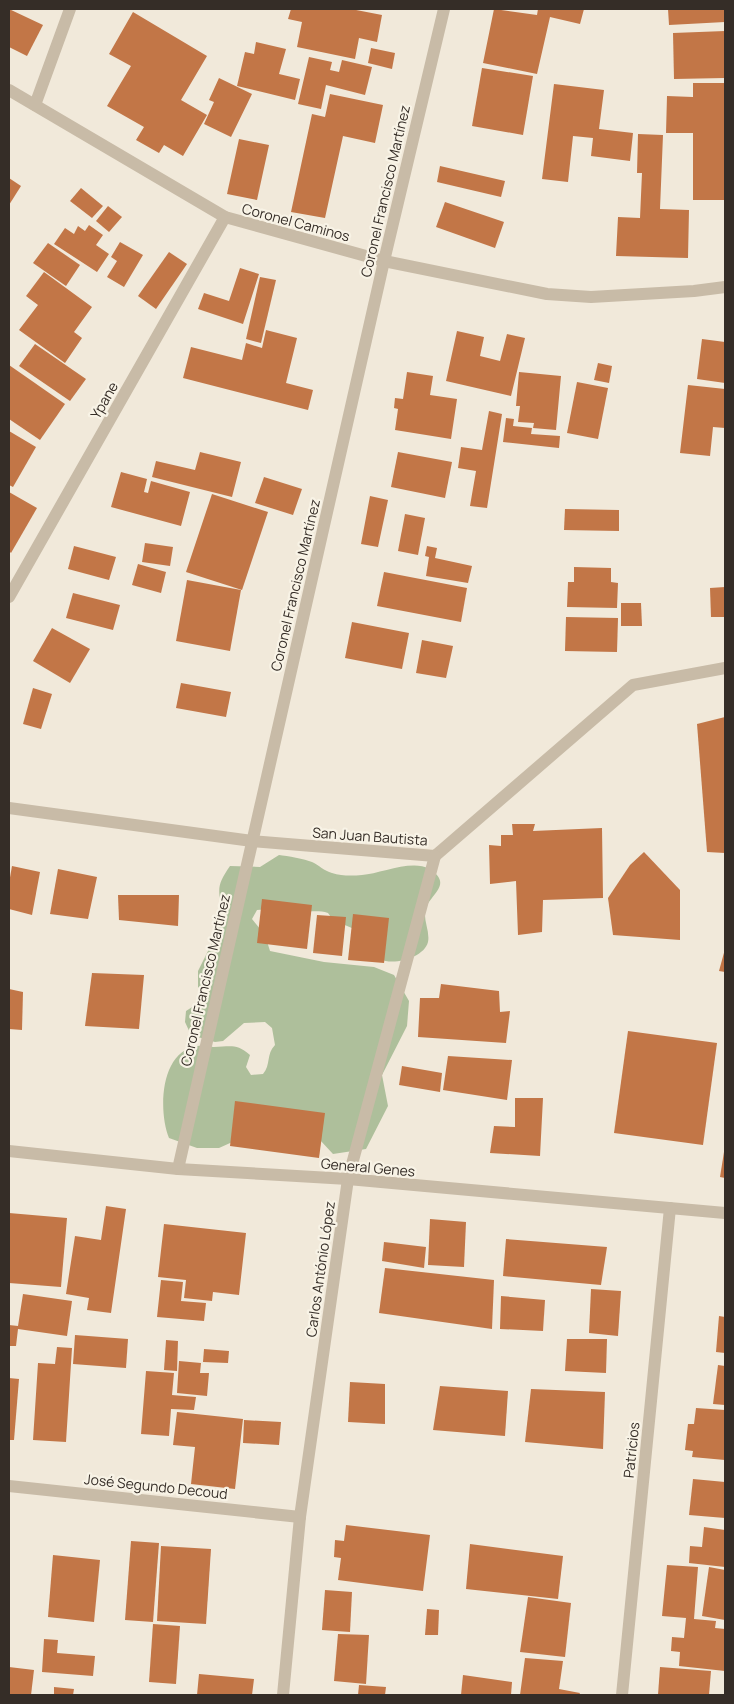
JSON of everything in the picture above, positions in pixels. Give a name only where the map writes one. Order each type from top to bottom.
[{"type":"street","points":[[36,105],[70,9]]},
{"type":"street","name":"Coronel Francisco Martínez","points":[[178,1169],[384,261],[444,9]]},
{"type":"street","name":"Coronel Caminos","points":[[9,90],[225,218],[384,261],[547,294],[610,297],[694,292],[725,287]]},
{"type":"street","name":"Ypane","points":[[9,597],[225,218]]},
{"type":"street","name":"San Juan Bautista","points":[[9,808],[252,841],[435,856],[633,684],[725,668]]},
{"type":"street","name":"Carlos António López","points":[[283,1695],[300,1517],[348,1179],[435,856]]},
{"type":"street","name":"General Genes","points":[[9,1151],[178,1169],[348,1179],[725,1213]]},
{"type":"street","name":"Patricios","points":[[622,1695],[670,1208]]},
{"type":"street","name":"José Segundo Decoud","points":[[9,1486],[300,1517]]},
{"type":"green space","points":[[279,855],[315,863],[335,874],[354,876],[405,866],[422,866],[437,875],[440,880],[438,890],[425,912],[428,942],[421,952],[400,961],[392,962],[380,959],[358,931],[335,920],[328,913],[317,911],[257,910],[252,919],[265,935],[270,951],[324,962],[374,967],[394,975],[409,1001],[407,1026],[382,1075],[388,1106],[366,1149],[333,1154],[320,1140],[239,1139],[219,1148],[197,1148],[169,1138],[164,1113],[165,1083],[169,1070],[176,1058],[185,1050],[200,1046],[237,1047],[250,1055],[246,1067],[251,1075],[263,1074],[267,1067],[270,1052],[275,1045],[272,1028],[265,1022],[244,1023],[223,1041],[215,1042],[191,1035],[185,1022],[186,1011],[203,1000],[202,991],[198,987],[198,971],[212,943],[222,939],[222,934],[214,924],[223,913],[219,888],[225,873],[230,866],[260,867]]},
{"type":"building","points":[[9,9],[43,25],[27,56],[9,47]]},
{"type":"building","points":[[291,9],[351,9],[382,15],[377,42],[359,38],[355,59],[297,47],[302,22],[288,19]]},
{"type":"building","points":[[494,9],[537,15],[538,9],[584,9],[580,24],[550,17],[537,74],[483,63]]},
{"type":"building","points":[[668,9],[725,9],[725,22],[669,25]]},
{"type":"building","points":[[133,12],[207,56],[181,100],[207,115],[183,156],[164,145],[159,153],[136,140],[144,127],[107,106],[131,66],[109,54]]},
{"type":"building","points":[[725,31],[725,78],[674,79],[673,33]]},
{"type":"building","points":[[256,42],[286,49],[279,74],[300,79],[295,100],[237,86],[245,52],[254,54]]},
{"type":"building","points":[[371,48],[395,53],[392,69],[368,63]]},
{"type":"building","points":[[309,57],[332,62],[330,70],[339,72],[342,60],[372,67],[365,95],[326,85],[321,109],[298,104]]},
{"type":"building","points":[[482,68],[533,76],[523,135],[472,126]]},
{"type":"building","points":[[219,78],[252,94],[231,137],[204,124],[214,102],[209,100]]},
{"type":"building","points":[[693,83],[725,83],[725,200],[693,200],[693,133],[666,133],[667,96],[693,97]]},
{"type":"building","points":[[554,84],[604,90],[599,129],[633,133],[630,161],[591,156],[593,138],[573,136],[568,182],[542,179]]},
{"type":"building","points":[[330,94],[383,105],[375,143],[343,136],[325,218],[291,212],[312,114],[325,117]]},
{"type":"building","points":[[638,134],[663,135],[660,209],[689,210],[688,258],[616,256],[618,217],[640,218],[642,173],[637,173]]},
{"type":"building","points":[[239,139],[269,145],[257,200],[227,194]]},
{"type":"building","points":[[440,166],[505,181],[501,197],[437,182]]},
{"type":"building","points":[[9,178],[21,186],[9,205]]},
{"type":"building","points":[[81,188],[103,206],[92,218],[70,201]]},
{"type":"building","points":[[445,202],[504,222],[495,248],[436,227]]},
{"type":"building","points":[[108,206],[122,217],[109,232],[96,221]]},
{"type":"building","points":[[89,225],[103,235],[96,245],[109,254],[97,272],[54,244],[65,228],[74,234],[78,226],[85,231]]},
{"type":"building","points":[[120,242],[143,255],[124,287],[107,277],[117,261],[111,257]]},
{"type":"building","points":[[48,243],[80,265],[66,286],[33,263]]},
{"type":"building","points":[[169,252],[187,264],[156,309],[138,296]]},
{"type":"building","points":[[240,268],[259,274],[243,324],[198,309],[204,293],[229,301]]},
{"type":"building","points":[[44,272],[92,307],[74,332],[82,338],[65,363],[19,330],[38,305],[26,296]]},
{"type":"building","points":[[260,277],[276,280],[261,343],[246,339]]},
{"type":"building","points":[[266,330],[297,338],[286,383],[313,390],[308,410],[183,378],[191,347],[242,360],[246,343],[262,348]]},
{"type":"building","points":[[457,331],[484,337],[480,356],[500,361],[507,334],[525,338],[511,396],[446,381]]},
{"type":"building","points":[[702,339],[725,342],[725,383],[697,379]]},
{"type":"building","points":[[35,344],[86,379],[70,401],[19,366]]},
{"type":"building","points":[[598,363],[612,366],[609,383],[594,380]]},
{"type":"building","points":[[9,365],[65,404],[40,440],[9,419]]},
{"type":"building","points":[[407,372],[433,376],[430,395],[457,399],[451,439],[395,430],[398,409],[394,408],[395,398],[403,399]]},
{"type":"building","points":[[519,372],[561,376],[556,430],[533,428],[534,423],[518,422],[520,406],[516,406]]},
{"type":"building","points":[[577,382],[608,388],[598,439],[567,433]]},
{"type":"building","points":[[688,385],[725,389],[725,428],[713,427],[710,456],[680,453]]},
{"type":"building","points":[[489,411],[502,414],[487,508],[470,506],[476,471],[458,468],[461,447],[482,450]]},
{"type":"building","points":[[506,418],[514,419],[513,426],[532,428],[531,434],[560,436],[559,448],[503,442]]},
{"type":"building","points":[[9,431],[36,447],[13,487],[9,485]]},
{"type":"building","points":[[200,452],[241,462],[232,497],[152,477],[156,461],[195,470]]},
{"type":"building","points":[[398,452],[452,462],[445,498],[391,487]]},
{"type":"building","points":[[121,472],[147,479],[144,492],[148,493],[151,481],[190,492],[181,526],[111,507]]},
{"type":"building","points":[[264,477],[302,489],[293,515],[255,503]]},
{"type":"building","points":[[9,492],[37,508],[11,553],[9,551]]},
{"type":"building","points":[[212,494],[268,512],[242,590],[186,572]]},
{"type":"building","points":[[370,496],[388,500],[378,547],[361,544]]},
{"type":"building","points":[[565,509],[619,510],[619,531],[564,530]]},
{"type":"building","points":[[405,514],[425,518],[418,555],[398,551]]},
{"type":"building","points":[[145,543],[173,547],[170,566],[142,562]]},
{"type":"building","points":[[74,546],[116,557],[109,580],[68,569]]},
{"type":"building","points":[[427,546],[437,548],[435,558],[472,566],[468,583],[426,576],[429,557],[425,556]]},
{"type":"building","points":[[138,564],[166,572],[161,593],[132,585]]},
{"type":"building","points":[[574,567],[611,568],[611,582],[618,583],[617,608],[567,607],[568,582],[574,582]]},
{"type":"building","points":[[384,572],[467,588],[461,622],[377,606]]},
{"type":"building","points":[[187,580],[241,590],[230,651],[176,641]]},
{"type":"building","points":[[725,587],[725,617],[711,617],[710,588]]},
{"type":"building","points":[[73,593],[120,605],[113,630],[66,618]]},
{"type":"building","points":[[621,603],[641,603],[642,626],[621,626]]},
{"type":"building","points":[[566,617],[618,618],[617,652],[565,651]]},
{"type":"building","points":[[352,622],[409,633],[402,669],[345,658]]},
{"type":"building","points":[[52,628],[90,649],[70,683],[33,661]]},
{"type":"building","points":[[422,640],[453,646],[446,678],[416,673]]},
{"type":"building","points":[[181,683],[231,692],[226,717],[176,708]]},
{"type":"building","points":[[33,688],[52,694],[41,729],[23,724]]},
{"type":"building","points":[[725,717],[725,853],[707,852],[697,724]]},
{"type":"building","points":[[512,824],[535,824],[533,831],[602,828],[603,898],[543,900],[542,932],[518,935],[516,881],[490,884],[489,845],[501,846],[501,835],[513,835]]},
{"type":"building","points":[[644,852],[680,890],[680,940],[613,935],[608,898],[630,865]]},
{"type":"building","points":[[12,866],[40,872],[32,915],[9,909],[9,883]]},
{"type":"building","points":[[58,869],[97,877],[88,919],[50,914]]},
{"type":"building","points":[[118,895],[179,895],[178,926],[119,920]]},
{"type":"building","points":[[262,899],[312,905],[307,949],[257,943]]},
{"type":"building","points":[[353,914],[389,918],[384,963],[348,960]]},
{"type":"building","points":[[317,915],[346,917],[342,956],[313,953]]},
{"type":"building","points":[[725,949],[725,972],[719,971]]},
{"type":"building","points":[[92,973],[144,975],[139,1029],[85,1026]]},
{"type":"building","points":[[441,984],[499,991],[500,1012],[510,1011],[506,1043],[418,1037],[420,998],[439,998]]},
{"type":"building","points":[[9,989],[23,992],[22,1030],[9,1029]]},
{"type":"building","points":[[628,1031],[717,1043],[703,1145],[614,1133]]},
{"type":"building","points":[[448,1056],[512,1060],[507,1100],[443,1090]]},
{"type":"building","points":[[402,1066],[442,1073],[440,1092],[399,1085]]},
{"type":"building","points":[[515,1098],[543,1098],[540,1156],[490,1153],[494,1126],[515,1127]]},
{"type":"building","points":[[235,1101],[325,1113],[319,1158],[230,1146]]},
{"type":"building","points":[[725,1152],[725,1178],[720,1177]]},
{"type":"building","points":[[106,1206],[126,1209],[111,1313],[87,1310],[89,1298],[66,1294],[75,1236],[101,1240]]},
{"type":"building","points":[[9,1213],[67,1218],[61,1287],[9,1283]]},
{"type":"building","points":[[430,1219],[466,1222],[464,1267],[428,1265]]},
{"type":"building","points":[[164,1224],[246,1233],[239,1295],[213,1292],[212,1301],[184,1298],[186,1280],[158,1277]]},
{"type":"building","points":[[506,1239],[607,1247],[601,1285],[503,1276]]},
{"type":"building","points":[[384,1242],[426,1247],[424,1268],[382,1261]]},
{"type":"building","points":[[385,1268],[494,1280],[492,1329],[379,1313]]},
{"type":"building","points":[[161,1280],[183,1282],[181,1301],[206,1303],[204,1321],[157,1317]]},
{"type":"building","points":[[591,1289],[621,1291],[618,1336],[589,1333]]},
{"type":"building","points":[[23,1294],[72,1301],[67,1336],[18,1329],[16,1346],[9,1346],[9,1325],[18,1326]]},
{"type":"building","points":[[501,1296],[545,1300],[543,1331],[500,1329]]},
{"type":"building","points":[[719,1316],[725,1317],[725,1353],[716,1352]]},
{"type":"building","points":[[75,1335],[128,1339],[126,1368],[73,1364]]},
{"type":"building","points":[[567,1339],[607,1339],[606,1373],[565,1371]]},
{"type":"building","points":[[166,1340],[178,1341],[177,1371],[164,1370]]},
{"type":"building","points":[[57,1347],[72,1348],[66,1442],[33,1440],[38,1363],[55,1364]]},
{"type":"building","points":[[204,1349],[229,1351],[228,1363],[203,1362]]},
{"type":"building","points":[[179,1361],[201,1363],[200,1373],[209,1373],[207,1396],[177,1393]]},
{"type":"building","points":[[718,1365],[725,1366],[725,1405],[713,1404]]},
{"type":"building","points":[[146,1371],[174,1373],[172,1395],[196,1397],[194,1410],[171,1409],[169,1436],[141,1434]]},
{"type":"building","points":[[9,1378],[19,1379],[14,1440],[9,1440]]},
{"type":"building","points":[[350,1382],[385,1384],[385,1424],[348,1422]]},
{"type":"building","points":[[440,1386],[508,1391],[505,1436],[433,1430]]},
{"type":"building","points":[[531,1389],[605,1392],[603,1449],[525,1442]]},
{"type":"building","points":[[696,1408],[725,1410],[725,1460],[692,1457],[693,1451],[685,1450],[688,1424],[694,1424]]},
{"type":"building","points":[[177,1412],[243,1419],[235,1489],[191,1484],[195,1447],[173,1445]]},
{"type":"building","points":[[244,1420],[281,1422],[279,1445],[243,1443]]},
{"type":"building","points":[[693,1479],[725,1482],[725,1518],[689,1515]]},
{"type":"building","points":[[346,1525],[430,1535],[423,1591],[338,1580],[341,1558],[334,1557],[335,1540],[344,1541]]},
{"type":"building","points":[[704,1527],[725,1530],[725,1567],[689,1563],[690,1546],[702,1547]]},
{"type":"building","points":[[131,1541],[159,1543],[153,1622],[125,1620]]},
{"type":"building","points":[[470,1544],[563,1556],[558,1599],[466,1589]]},
{"type":"building","points":[[161,1546],[211,1549],[206,1624],[157,1621]]},
{"type":"building","points":[[53,1555],[100,1560],[94,1622],[48,1617]]},
{"type":"building","points":[[667,1565],[698,1567],[694,1619],[716,1621],[715,1628],[725,1629],[725,1671],[679,1666],[680,1652],[671,1651],[672,1637],[684,1638],[686,1618],[662,1616]]},
{"type":"building","points":[[709,1567],[725,1570],[725,1620],[702,1616]]},
{"type":"building","points":[[325,1590],[352,1592],[350,1632],[322,1630]]},
{"type":"building","points":[[528,1597],[571,1603],[565,1657],[520,1652]]},
{"type":"building","points":[[427,1609],[439,1610],[438,1635],[425,1635]]},
{"type":"building","points":[[153,1624],[180,1626],[176,1684],[149,1682]]},
{"type":"building","points":[[338,1634],[369,1635],[366,1684],[334,1681]]},
{"type":"building","points":[[44,1639],[58,1640],[57,1653],[95,1656],[93,1676],[42,1672]]},
{"type":"building","points":[[525,1658],[563,1661],[559,1689],[580,1693],[579,1695],[520,1695]]},
{"type":"building","points":[[9,1667],[34,1670],[31,1695],[9,1695]]},
{"type":"building","points":[[660,1667],[711,1671],[709,1695],[658,1695]]},
{"type":"building","points":[[199,1674],[254,1679],[252,1695],[197,1695]]},
{"type":"building","points":[[463,1675],[512,1682],[511,1695],[461,1695]]},
{"type":"building","points":[[359,1685],[386,1687],[385,1695],[358,1695]]},
{"type":"building","points":[[54,1687],[74,1689],[73,1695],[54,1695]]}]
